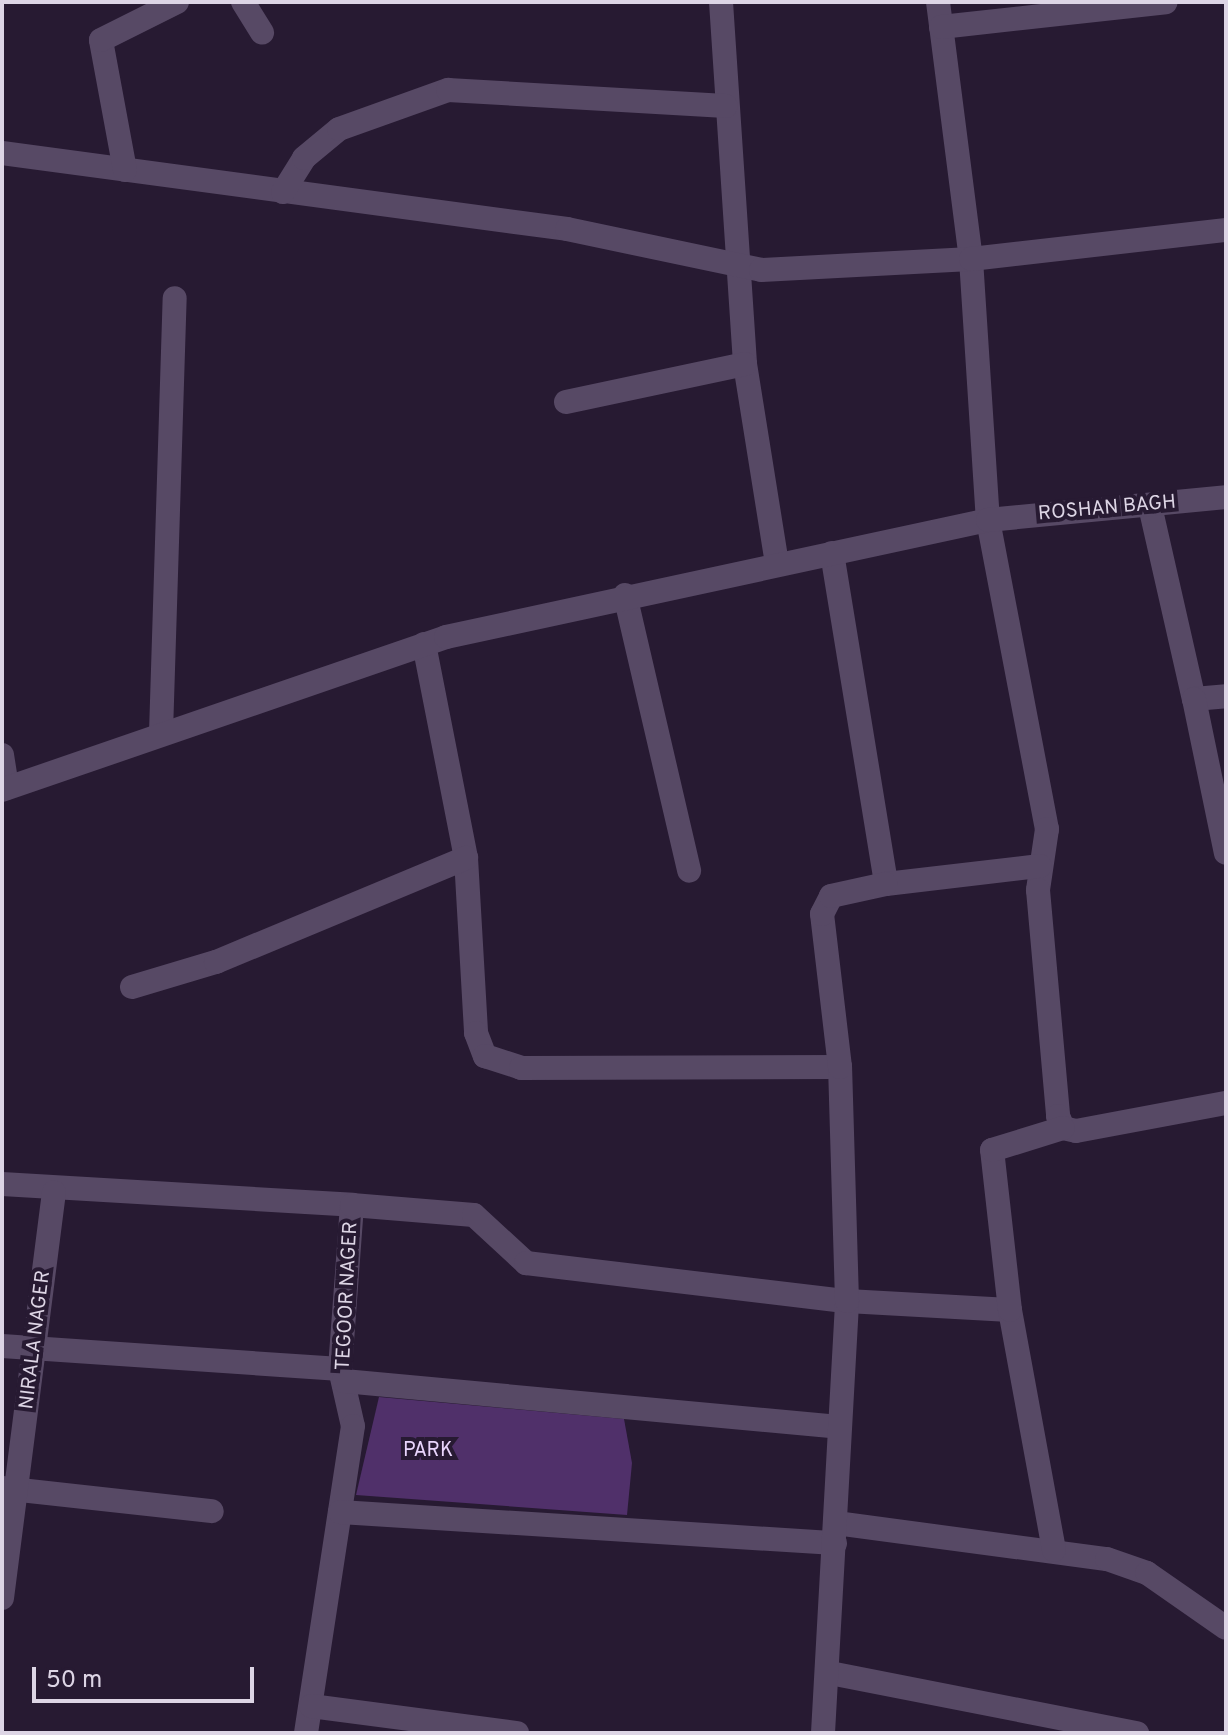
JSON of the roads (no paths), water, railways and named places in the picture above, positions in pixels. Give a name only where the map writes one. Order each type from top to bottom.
[{"type":"street","points":[[125,170],[101,40],[177,2]]},
{"type":"street","points":[[243,2],[262,32]]},
{"type":"street","points":[[721,2],[745,364],[777,564]]},
{"type":"street","points":[[938,2],[971,259],[988,520],[1047,829],[1040,866],[1063,1128]]},
{"type":"street","points":[[941,27],[1166,2]]},
{"type":"street","points":[[283,192],[304,158],[339,129],[448,90],[726,106]]},
{"type":"street","points":[[2,153],[567,229],[737,266],[971,259],[1226,230]]},
{"type":"street","points":[[161,733],[175,298]]},
{"type":"street","points":[[566,402],[745,364]]},
{"type":"street","name":"ROSHAN BAGH","points":[[4,789],[424,644],[625,595],[988,520],[1226,497]]},
{"type":"street","points":[[1150,506],[1226,853]]},
{"type":"street","points":[[832,553],[886,884]]},
{"type":"street","points":[[625,595],[689,871]]},
{"type":"street","points":[[424,644],[466,858],[476,1033],[485,1056],[497,1064],[840,1067]]},
{"type":"street","points":[[1194,699],[1226,696]]},
{"type":"street","points":[[2,755],[4,789]]},
{"type":"street","points":[[132,987],[216,962],[466,858]]},
{"type":"street","points":[[823,1733],[830,1673],[847,1301],[840,1067],[823,907],[835,895],[886,884],[1040,866]]},
{"type":"street","points":[[1054,1550],[1010,1310],[992,1150],[1063,1128],[1226,1103]]},
{"type":"street","name":"TEGOOR NAGER","points":[[2,1184],[54,1192],[352,1205],[342,1375],[353,1426],[306,1733]]},
{"type":"street","name":"NIRALA NAGER","points":[[2,1598],[8,1488],[37,1350],[54,1192]]},
{"type":"street","points":[[352,1205],[474,1215],[526,1263],[847,1301],[1010,1310]]},
{"type":"street","points":[[2,1346],[342,1375],[839,1427]]},
{"type":"street","points":[[8,1488],[212,1511]]},
{"type":"street","points":[[340,1512],[835,1533],[1054,1550],[1147,1573],[1226,1628]]},
{"type":"street","points":[[830,1673],[1137,1733]]},
{"type":"street","points":[[311,1706],[517,1733]]},
{"type":"park label","name":"PARK","points":[[428,1451]]}]
